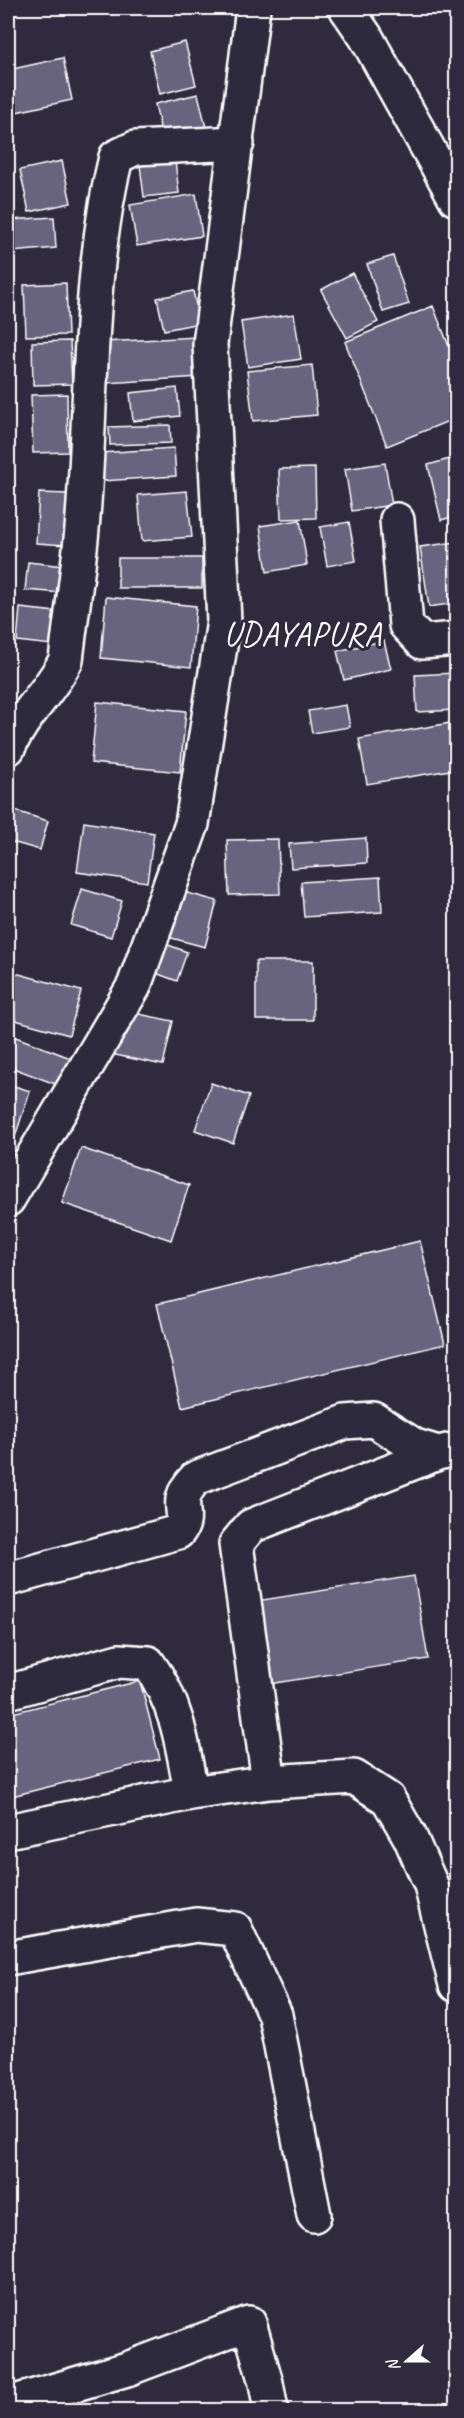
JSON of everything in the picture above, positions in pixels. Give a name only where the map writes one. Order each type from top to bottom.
[{"type":"main road","points":[[8,1199],[134,986],[192,824],[224,621],[210,344],[253,8]]},
{"type":"main road","points":[[345,8],[366,37],[456,199]]},
{"type":"main road","points":[[8,748],[17,728],[57,679],[66,660],[82,528],[92,317],[107,193],[116,157],[135,148],[237,143]]},
{"type":"main road","points":[[397,520],[406,625],[422,642],[456,639]]},
{"type":"main road","points":[[8,1580],[178,1532],[185,1518],[183,1501],[186,1491],[196,1478],[345,1422],[374,1419],[415,1446],[447,1451]]},
{"type":"main road","points":[[268,1782],[236,1544],[251,1526],[447,1451]]},
{"type":"main road","points":[[8,1692],[118,1661],[148,1663],[159,1678],[181,1731],[191,1792]]},
{"type":"main road","points":[[8,1831],[191,1792],[268,1782],[354,1777],[388,1799],[410,1837],[431,1885],[456,1985]]},
{"type":"main road","points":[[8,1958],[196,1925],[235,1929],[275,2015],[314,2214]]},
{"type":"main road","points":[[8,2404],[127,2369],[249,2323],[271,2410]]},
{"type":"building","points":[[185,42],[196,85],[160,94],[150,51]]},
{"type":"building","points":[[63,58],[72,100],[16,112],[8,70]]},
{"type":"building","points":[[198,94],[206,127],[162,136],[155,104]]},
{"type":"building","points":[[62,161],[71,203],[29,212],[20,170]]},
{"type":"building","points":[[175,161],[179,193],[144,197],[140,165]]},
{"type":"building","points":[[196,194],[202,236],[137,246],[130,205]]},
{"type":"building","points":[[54,217],[56,248],[11,252],[9,220]]},
{"type":"building","points":[[393,256],[409,304],[383,312],[367,264]]},
{"type":"building","points":[[352,273],[378,322],[347,338],[321,290]]},
{"type":"building","points":[[66,283],[68,335],[26,336],[24,285]]},
{"type":"building","points":[[193,291],[200,323],[164,330],[157,298]]},
{"type":"building","points":[[433,306],[456,364],[456,418],[387,446],[345,342]]},
{"type":"building","points":[[294,314],[301,359],[248,367],[241,322]]},
{"type":"building","points":[[197,337],[200,377],[106,383],[103,342]]},
{"type":"building","points":[[70,341],[72,384],[33,385],[32,342]]},
{"type":"building","points":[[312,365],[317,415],[253,421],[247,371]]},
{"type":"building","points":[[177,388],[180,416],[133,421],[130,393]]},
{"type":"building","points":[[67,394],[68,452],[33,453],[31,395]]},
{"type":"building","points":[[170,425],[171,443],[110,445],[109,427]]},
{"type":"building","points":[[174,448],[176,476],[102,481],[100,453]]},
{"type":"building","points":[[453,458],[456,470],[456,516],[441,520],[428,465]]},
{"type":"building","points":[[385,463],[392,505],[352,511],[345,469]]},
{"type":"building","points":[[315,468],[316,518],[281,519],[279,469]]},
{"type":"building","points":[[187,491],[192,537],[142,541],[138,495]]},
{"type":"building","points":[[39,493],[68,494],[65,545],[36,543]]},
{"type":"building","points":[[300,520],[307,565],[267,572],[260,526]]},
{"type":"building","points":[[349,522],[356,561],[327,566],[320,527]]},
{"type":"building","points":[[456,542],[456,603],[429,607],[420,547]]},
{"type":"building","points":[[118,558],[202,558],[202,588],[118,588]]},
{"type":"building","points":[[28,562],[64,566],[62,593],[25,590]]},
{"type":"building","points":[[106,597],[196,606],[191,667],[101,658]]},
{"type":"building","points":[[20,608],[56,612],[52,645],[17,641]]},
{"type":"building","points":[[384,641],[391,669],[344,680],[337,651]]},
{"type":"building","points":[[456,673],[456,710],[417,712],[415,675]]},
{"type":"building","points":[[97,702],[186,711],[180,772],[91,763]]},
{"type":"building","points":[[346,705],[350,727],[312,733],[308,711]]},
{"type":"building","points":[[456,722],[456,769],[367,784],[359,739]]},
{"type":"building","points":[[12,810],[48,821],[40,850],[8,841],[8,826]]},
{"type":"building","points":[[84,822],[154,833],[147,882],[77,872]]},
{"type":"building","points":[[366,838],[367,863],[291,868],[289,844]]},
{"type":"building","points":[[278,839],[280,894],[229,895],[227,840]]},
{"type":"building","points":[[380,877],[382,912],[304,917],[301,882]]},
{"type":"building","points":[[82,889],[122,901],[111,937],[71,925]]},
{"type":"building","points":[[176,890],[217,901],[205,947],[164,936]]},
{"type":"building","points":[[155,940],[187,952],[177,981],[145,969]]},
{"type":"building","points":[[256,961],[313,961],[313,1020],[256,1020]]},
{"type":"building","points":[[8,971],[81,991],[69,1035],[8,1018]]},
{"type":"building","points":[[124,1011],[173,1021],[163,1065],[115,1055]]},
{"type":"building","points":[[8,1034],[73,1059],[63,1087],[8,1066]]},
{"type":"building","points":[[211,1083],[249,1096],[233,1143],[195,1130]]},
{"type":"building","points":[[8,1084],[30,1091],[12,1146],[8,1144]]},
{"type":"building","points":[[81,1148],[189,1185],[171,1240],[62,1203]]},
{"type":"building","points":[[420,1241],[445,1344],[182,1407],[157,1304]]},
{"type":"building","points":[[414,1576],[428,1659],[269,1684],[256,1601]]},
{"type":"building","points":[[140,1681],[160,1759],[8,1797],[8,1714]]},
{"type":"district","name":"UDAYAPURA","points":[[303,634]]}]
